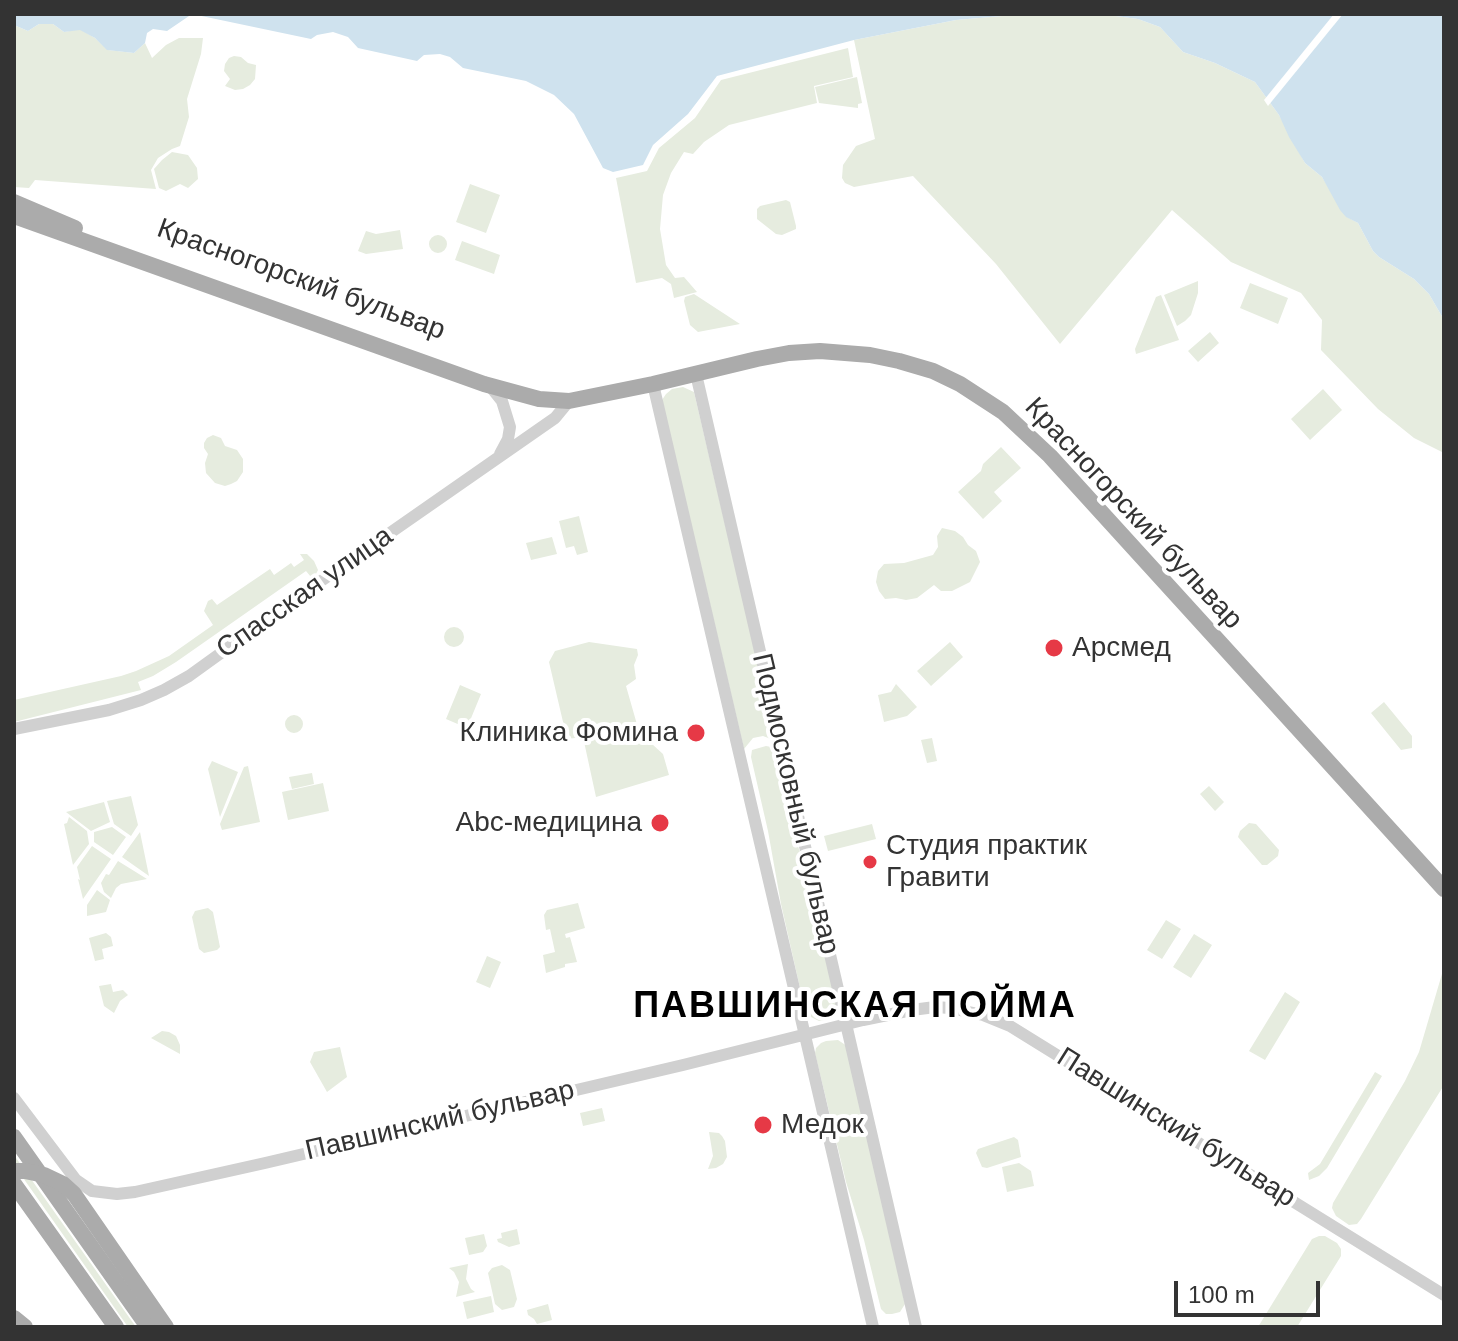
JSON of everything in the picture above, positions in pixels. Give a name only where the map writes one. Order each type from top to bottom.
[{"type":"main road","name":"Красногорский бульвар","points":[[14,202],[83,231],[561,401]]},
{"type":"main road","name":"Красногорский бульвар","points":[[14,216],[523,396],[561,401],[789,353],[820,351],[899,361],[933,371],[981,396],[1013,420],[1050,456],[1444,889]]},
{"type":"main road","points":[[14,1137],[148,1327]]},
{"type":"main road","points":[[14,1171],[44,1175],[63,1184],[74,1194],[166,1327]]},
{"type":"main road","points":[[14,1184],[116,1327]]},
{"type":"main road","points":[[14,1318],[25,1327]]},
{"type":"street","name":"Подмосковный бульвар","points":[[696,374],[916,1327]]},
{"type":"street","name":"Подмосковный бульвар","points":[[653,384],[873,1327]]},
{"type":"street","points":[[490,386],[502,401],[510,427],[508,439],[498,457]]},
{"type":"street","name":"Спасская улица","points":[[14,729],[119,707],[164,690],[189,676],[555,418],[561,401]]},
{"type":"street","name":"Павшинский бульвар","points":[[45,1138],[76,1180],[92,1191],[102,1194],[135,1192],[683,1065],[846,1024],[935,1007],[967,1011],[998,1020],[1444,1295]]},
{"type":"street","points":[[14,1098],[45,1138],[79,1230]]},
{"type":"shaded area","points":[[1038,15],[1138,19],[1160,27],[1183,52],[1255,82],[1279,115],[1305,163],[1322,177],[1347,217],[1358,223],[1373,251],[1414,279],[1429,294],[1444,320],[1444,453],[1414,438],[1378,409],[1321,350],[1322,320],[1301,293],[1231,262],[1172,210],[1060,344],[996,264],[913,176],[854,187],[845,183],[842,178],[843,165],[856,146],[875,139],[854,40],[956,20]]},
{"type":"shaded area","points":[[39,24],[53,24],[64,32],[80,29],[108,50],[134,53],[145,43],[152,58],[179,38],[203,38],[187,99],[189,117],[180,146],[158,158],[151,170],[156,189],[35,180],[29,188],[14,187],[14,25],[28,31]]},
{"type":"shaded area","points":[[848,48],[853,77],[814,86],[817,103],[729,125],[704,142],[693,154],[684,152],[671,173],[663,195],[660,229],[666,265],[675,278],[684,277],[697,292],[674,298],[671,284],[662,278],[636,283],[616,178],[647,171],[659,148],[695,118],[721,80]]},
{"type":"shaded area","points":[[234,56],[256,65],[255,79],[243,89],[225,86],[230,79],[224,71],[225,64]]},
{"type":"shaded area","points":[[857,77],[862,103],[858,104],[858,108],[819,103],[815,87]]},
{"type":"shaded area","points":[[172,152],[188,155],[197,168],[198,179],[188,188],[180,184],[166,191],[159,188],[154,169]]},
{"type":"shaded area","points":[[470,184],[500,195],[486,233],[456,222]]},
{"type":"shaded area","points":[[786,200],[790,202],[796,229],[782,235],[776,234],[757,219],[757,209]]},
{"type":"shaded area","points":[[400,230],[403,249],[366,254],[358,251],[366,231],[376,234]]},
{"type":"shaded area","points":[[438,235],[447,244],[438,253],[429,244]]},
{"type":"shaded area","points":[[462,241],[500,255],[494,274],[455,260]]},
{"type":"shaded area","points":[[1198,281],[1198,293],[1191,315],[1177,326],[1164,295]]},
{"type":"shaded area","points":[[1250,283],[1288,298],[1278,324],[1240,308]]},
{"type":"shaded area","points":[[694,294],[740,324],[698,332],[690,325],[684,301],[685,297]]},
{"type":"shaded area","points":[[1161,295],[1179,340],[1136,354],[1135,349],[1156,297]]},
{"type":"shaded area","points":[[1210,332],[1219,343],[1198,362],[1188,351]]},
{"type":"shaded area","points":[[683,387],[694,392],[776,741],[763,736],[753,738],[744,749],[662,400],[672,389]]},
{"type":"shaded area","points":[[1323,389],[1342,410],[1310,440],[1291,419]]},
{"type":"shaded area","points":[[213,435],[221,438],[225,446],[237,450],[243,459],[243,472],[237,481],[225,486],[215,483],[206,473],[208,454],[204,443]]},
{"type":"shaded area","points":[[1001,447],[1021,468],[994,492],[1002,501],[983,519],[958,492]]},
{"type":"shaded area","points":[[579,516],[588,552],[577,555],[574,546],[566,548],[559,521]]},
{"type":"shaded area","points":[[942,528],[955,531],[976,551],[980,562],[970,582],[952,591],[941,591],[934,585],[917,598],[885,599],[876,582],[878,571],[884,564],[904,563],[933,555]]},
{"type":"shaded area","points":[[552,537],[557,554],[531,560],[526,543]]},
{"type":"shaded area","points":[[300,554],[307,554],[314,561],[318,570],[316,574],[311,577],[306,571],[176,662],[138,682],[141,690],[14,722],[14,700],[121,676],[169,656],[213,625],[204,611],[208,601],[212,599],[217,605],[270,569],[274,575],[291,563],[294,567],[304,560]]},
{"type":"shaded area","points":[[454,627],[461,630],[464,637],[461,644],[454,647],[447,644],[444,637],[447,630]]},
{"type":"shaded area","points":[[589,642],[637,649],[634,665],[636,679],[626,686],[638,728],[647,727],[652,744],[663,754],[669,775],[596,797],[583,737],[567,739],[549,662],[555,651]]},
{"type":"shaded area","points":[[950,642],[963,657],[931,686],[917,671]]},
{"type":"shaded area","points":[[896,684],[917,707],[907,716],[884,722],[878,695],[891,692]]},
{"type":"shaded area","points":[[460,685],[481,694],[467,728],[446,719]]},
{"type":"shaded area","points":[[1384,702],[1412,736],[1412,748],[1401,750],[1371,713]]},
{"type":"shaded area","points":[[290,715],[298,715],[303,724],[301,731],[290,733],[285,728],[285,720]]},
{"type":"shaded area","points":[[932,738],[937,761],[927,763],[921,740]]},
{"type":"shaded area","points":[[766,746],[774,751],[794,835],[805,866],[838,1010],[833,1018],[824,1021],[809,1016],[805,1010],[781,904],[751,757],[752,750]]},
{"type":"shaded area","points":[[212,761],[238,772],[220,817],[208,769]]},
{"type":"shaded area","points":[[248,766],[260,822],[222,830],[220,824],[244,767]]},
{"type":"shaded area","points":[[312,773],[314,784],[292,789],[289,777]]},
{"type":"shaded area","points":[[323,783],[329,811],[288,820],[282,792]]},
{"type":"shaded area","points":[[1209,786],[1224,802],[1215,811],[1200,794]]},
{"type":"shaded area","points":[[131,796],[138,825],[131,836],[114,824],[107,801]]},
{"type":"shaded area","points":[[104,802],[110,822],[91,831],[66,812]]},
{"type":"shaded area","points":[[69,817],[87,831],[89,844],[73,865],[64,824]]},
{"type":"shaded area","points":[[1249,823],[1256,824],[1279,850],[1278,856],[1267,865],[1262,865],[1238,837]]},
{"type":"shaded area","points":[[872,824],[876,839],[828,851],[824,836]]},
{"type":"shaded area","points":[[112,827],[126,837],[113,855],[94,842],[94,832]]},
{"type":"shaded area","points":[[140,832],[149,876],[122,857]]},
{"type":"shaded area","points":[[92,846],[111,859],[83,899],[77,867]]},
{"type":"shaded area","points":[[118,861],[147,879],[121,884],[111,898],[104,892],[101,883]]},
{"type":"shaded area","points":[[97,890],[110,900],[106,912],[87,916],[87,905]]},
{"type":"shaded area","points":[[578,903],[585,928],[565,934],[566,938],[570,937],[577,962],[546,973],[543,955],[555,952],[544,915],[547,910]]},
{"type":"shaded area","points":[[208,908],[213,912],[220,947],[204,953],[199,949],[192,917],[195,911]]},
{"type":"shaded area","points":[[1166,920],[1181,929],[1162,959],[1147,950]]},
{"type":"shaded area","points":[[106,933],[111,937],[113,946],[102,949],[104,959],[95,961],[89,938]]},
{"type":"shaded area","points":[[1194,934],[1212,945],[1191,978],[1173,967]]},
{"type":"shaded area","points":[[487,956],[501,962],[490,988],[476,982]]},
{"type":"shaded area","points":[[1444,967],[1444,1085],[1361,1219],[1357,1224],[1349,1225],[1336,1216],[1333,1203],[1419,1052]]},
{"type":"shaded area","points":[[111,984],[113,992],[123,990],[128,995],[120,1001],[114,1013],[104,1006],[99,986]]},
{"type":"shaded area","points":[[1285,992],[1300,1002],[1265,1060],[1249,1051]]},
{"type":"shaded area","points":[[162,1031],[176,1036],[180,1054],[151,1038]]},
{"type":"shaded area","points":[[838,1040],[847,1046],[905,1304],[900,1312],[892,1314],[886,1314],[881,1309],[815,1053],[821,1043]]},
{"type":"shaded area","points":[[340,1047],[347,1077],[327,1092],[310,1062],[314,1052]]},
{"type":"shaded area","points":[[1375,1072],[1382,1076],[1327,1168],[1309,1180],[1308,1173],[1320,1164]]},
{"type":"shaded area","points":[[602,1108],[605,1121],[583,1126],[580,1113]]},
{"type":"shaded area","points":[[709,1132],[722,1136],[727,1157],[723,1164],[708,1169],[713,1156]]},
{"type":"shaded area","points":[[1014,1137],[1018,1140],[1021,1157],[982,1167],[976,1153],[978,1149]]},
{"type":"shaded area","points":[[14,1155],[136,1327],[128,1327],[14,1165]]},
{"type":"shaded area","points":[[1019,1163],[1031,1171],[1034,1186],[1007,1192],[1002,1167]]},
{"type":"shaded area","points":[[517,1229],[520,1244],[509,1247],[498,1242],[497,1239],[502,1238],[501,1233]]},
{"type":"shaded area","points":[[484,1234],[487,1246],[483,1252],[469,1255],[465,1238]]},
{"type":"shaded area","points":[[1319,1236],[1337,1243],[1341,1256],[1297,1327],[1258,1327],[1312,1239]]},
{"type":"shaded area","points":[[468,1264],[466,1279],[475,1292],[456,1297],[459,1282],[449,1268]]},
{"type":"shaded area","points":[[502,1265],[510,1270],[517,1299],[514,1307],[502,1310],[495,1304],[488,1273]]},
{"type":"shaded area","points":[[491,1296],[494,1312],[467,1319],[463,1302]]},
{"type":"shaded area","points":[[548,1304],[552,1320],[537,1324],[528,1315],[527,1310]]},
{"type":"water","points":[[14,14],[192,14],[167,31],[153,29],[147,33],[145,43],[134,53],[107,50],[95,38],[80,30],[64,32],[53,24],[39,24],[28,31],[14,25]]},
{"type":"water","points":[[192,14],[1444,14],[1444,320],[1429,294],[1414,279],[1379,257],[1358,223],[1340,210],[1322,177],[1305,163],[1279,115],[1255,82],[1183,52],[1160,27],[1138,19],[1038,15],[956,20],[854,40],[717,76],[688,114],[653,145],[643,165],[613,172],[603,168],[574,114],[554,95],[526,81],[463,68],[450,57],[440,54],[424,55],[417,61],[358,48],[348,37],[333,32],[311,39]]},
{"type":"pier","points":[[1334,14],[1343,14],[1268,106],[1264,100]]},
{"type":"place","name":"Арсмед","points":[[1054,648]]},
{"type":"place","name":"Клиника Фомина","points":[[696,733]]},
{"type":"place","name":"Abc-медицина","points":[[660,823]]},
{"type":"place","name":"Студия практик Гравити","points":[[870,862]]},
{"type":"place","name":"Медок","points":[[763,1125]]},
{"type":"district","name":"ПАВШИНСКАЯ ПОЙМА","points":[[855,1007]]}]
